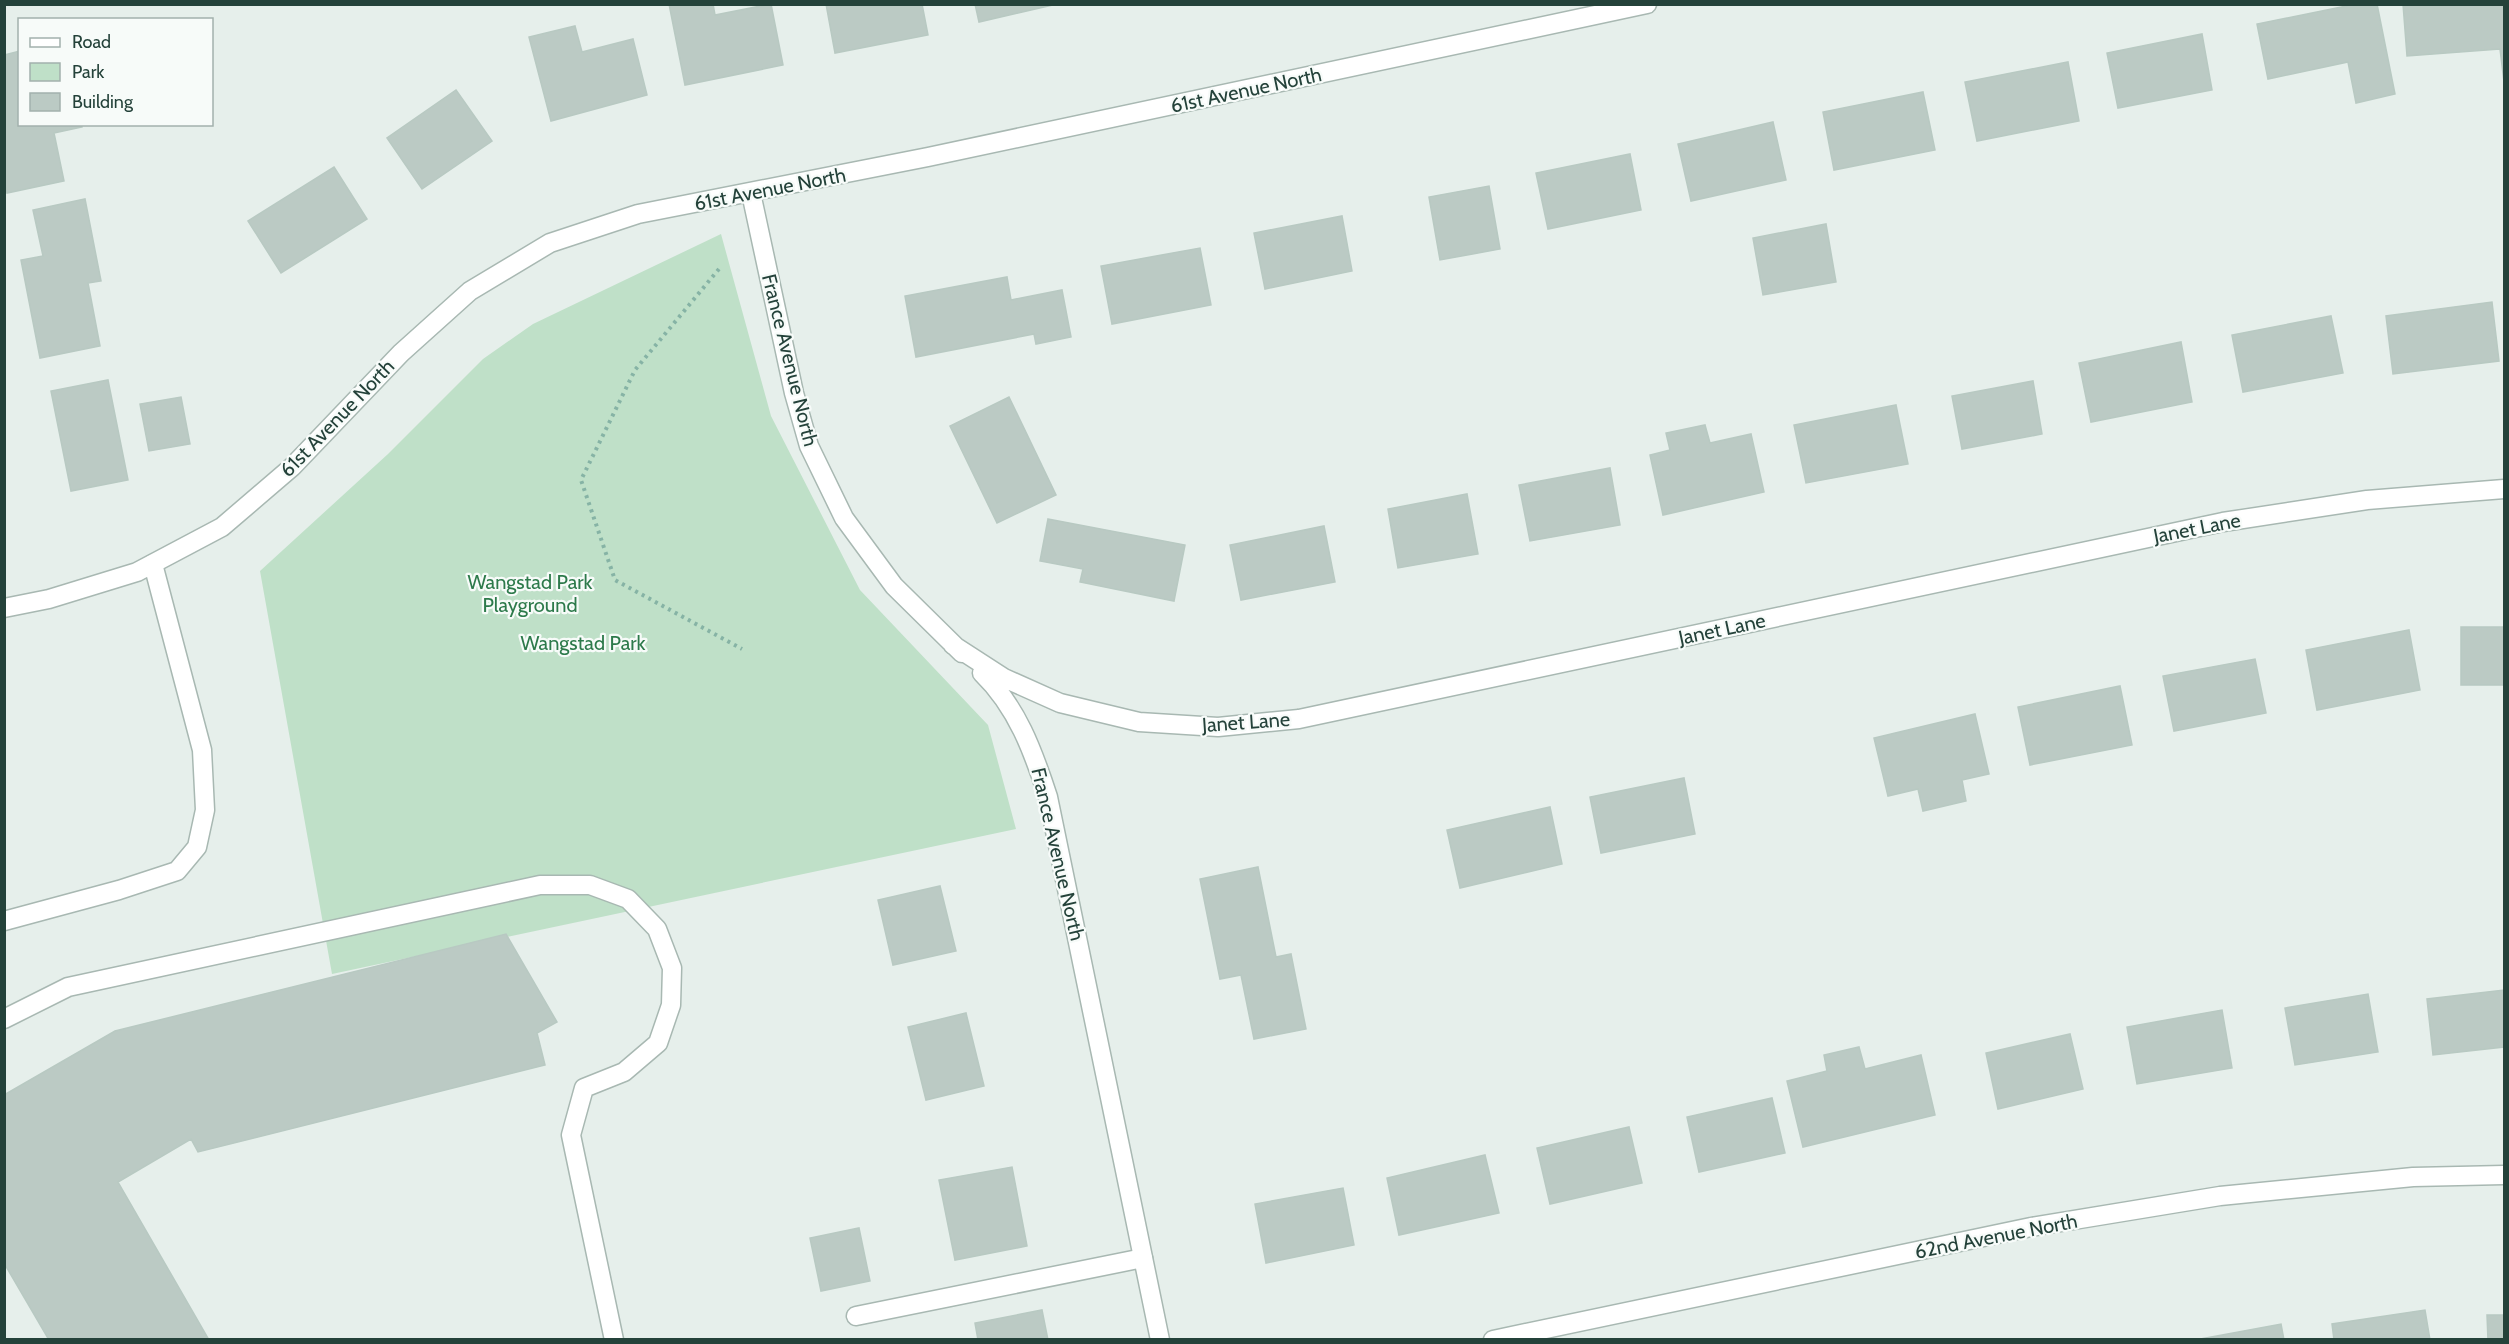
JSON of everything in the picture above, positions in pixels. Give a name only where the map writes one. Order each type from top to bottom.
[{"type":"street","name":"61st Avenue North","points":[[4,608],[71,592],[137,572],[222,526],[283,475],[401,353],[470,291],[550,243],[638,214],[752,193],[1647,4]]},
{"type":"street","name":"France Avenue North","points":[[752,193],[794,393],[809,446],[844,518],[894,586],[998,688],[1029,740],[1048,796],[1160,1340]]},
{"type":"street","name":"Janet Lane","points":[[954,645],[1004,678],[1060,703],[1139,722],[1218,727],[1299,719],[2223,522],[2367,500],[2505,489]]},
{"type":"street","points":[[4,921],[119,890],[177,871],[197,847],[205,810],[202,750],[153,564]]},
{"type":"street","points":[[4,1019],[68,987],[540,885],[590,885],[628,899],[657,929],[672,968],[671,1005],[657,1043],[624,1072],[584,1088],[571,1135],[614,1340]]},
{"type":"street","name":"62nd Avenue North","points":[[1493,1340],[2031,1227],[2220,1196],[2413,1177],[2505,1175]]},
{"type":"street","points":[[856,1316],[1143,1258]]},
{"type":"path","points":[[719,268],[635,370],[580,480],[615,580],[742,649]]},
{"type":"green space","name":"Wangstad Park","points":[[721,234],[771,416],[860,590],[988,725],[1016,829],[332,974],[260,571],[388,454],[483,359],[533,324]]},
{"type":"building","points":[[669,4],[713,4],[715,15],[771,4],[783,65],[685,85]]},
{"type":"building","points":[[826,4],[922,4],[928,35],[835,53]]},
{"type":"building","points":[[975,4],[1057,4],[979,22]]},
{"type":"building","points":[[2356,4],[2377,4],[2395,94],[2356,103],[2348,62],[2268,79],[2257,24]]},
{"type":"building","points":[[2403,4],[2504,4],[2504,82],[2500,49],[2407,56]]},
{"type":"building","points":[[575,26],[582,52],[633,39],[647,95],[551,121],[529,37]]},
{"type":"building","points":[[2202,34],[2212,90],[2118,108],[2107,53]]},
{"type":"building","points":[[18,52],[18,126],[82,126],[54,133],[64,181],[7,193],[4,180],[4,55]]},
{"type":"building","points":[[2068,62],[2079,121],[1977,141],[1965,82]]},
{"type":"building","points":[[456,90],[492,141],[422,189],[387,138]]},
{"type":"building","points":[[1923,92],[1935,150],[1834,170],[1823,112]]},
{"type":"building","points":[[1773,122],[1786,180],[1691,201],[1678,144]]},
{"type":"building","points":[[1630,154],[1641,210],[1548,229],[1536,173]]},
{"type":"building","points":[[334,167],[367,219],[281,273],[248,221]]},
{"type":"building","points":[[1489,186],[1500,249],[1440,260],[1429,197]]},
{"type":"building","points":[[85,199],[101,281],[88,283],[100,346],[40,358],[21,260],[43,256],[33,210]]},
{"type":"building","points":[[1342,216],[1352,271],[1265,289],[1254,233]]},
{"type":"building","points":[[1826,224],[1836,282],[1763,295],[1753,238]]},
{"type":"building","points":[[1200,248],[1211,305],[1112,324],[1101,266]]},
{"type":"building","points":[[1007,277],[1011,300],[1062,290],[1071,337],[1036,344],[1034,334],[916,357],[905,296]]},
{"type":"building","points":[[2492,302],[2499,361],[2393,374],[2386,316]]},
{"type":"building","points":[[2331,316],[2343,373],[2243,392],[2232,335]]},
{"type":"building","points":[[2181,342],[2192,402],[2091,422],[2079,363]]},
{"type":"building","points":[[108,380],[128,480],[71,491],[51,391]]},
{"type":"building","points":[[2033,381],[2042,434],[1962,449],[1952,396]]},
{"type":"building","points":[[181,397],[190,444],[149,451],[140,404]]},
{"type":"building","points":[[1009,397],[1056,495],[997,523],[950,426]]},
{"type":"building","points":[[1896,405],[1908,464],[1806,483],[1794,425]]},
{"type":"building","points":[[1705,425],[1710,443],[1751,434],[1764,492],[1663,515],[1650,455],[1670,450],[1666,433]]},
{"type":"building","points":[[1610,468],[1620,525],[1530,541],[1519,485]]},
{"type":"building","points":[[1467,494],[1478,554],[1398,568],[1388,509]]},
{"type":"building","points":[[1048,519],[1185,545],[1174,601],[1080,582],[1083,569],[1040,561]]},
{"type":"building","points":[[1324,526],[1335,582],[1241,600],[1230,545]]},
{"type":"building","points":[[2461,627],[2504,627],[2504,685],[2461,685]]},
{"type":"building","points":[[2409,630],[2420,690],[2317,710],[2306,650]]},
{"type":"building","points":[[2255,659],[2266,713],[2174,731],[2163,676]]},
{"type":"building","points":[[2120,686],[2132,745],[2030,765],[2018,707]]},
{"type":"building","points":[[1975,714],[1989,774],[1962,780],[1966,801],[1923,811],[1918,789],[1888,796],[1874,738]]},
{"type":"building","points":[[1684,778],[1695,834],[1601,853],[1590,797]]},
{"type":"building","points":[[1550,807],[1562,864],[1460,888],[1447,830]]},
{"type":"building","points":[[1258,867],[1276,957],[1291,954],[1306,1029],[1254,1039],[1241,975],[1220,979],[1200,879]]},
{"type":"building","points":[[940,886],[956,951],[893,965],[878,900]]},
{"type":"building","points":[[506,934],[557,1022],[537,1033],[545,1065],[198,1152],[191,1139],[118,1182],[209,1340],[49,1340],[4,1263],[4,1095],[115,1031]]},
{"type":"building","points":[[2504,990],[2504,1047],[2433,1055],[2427,999]]},
{"type":"building","points":[[2368,994],[2378,1052],[2295,1065],[2285,1008]]},
{"type":"building","points":[[2222,1010],[2232,1068],[2137,1084],[2127,1027]]},
{"type":"building","points":[[966,1013],[984,1086],[926,1100],[908,1027]]},
{"type":"building","points":[[2070,1034],[2083,1089],[1998,1109],[1986,1053]]},
{"type":"building","points":[[1859,1047],[1865,1069],[1921,1055],[1935,1115],[1803,1147],[1787,1081],[1827,1071],[1824,1055]]},
{"type":"building","points":[[1772,1098],[1785,1153],[1699,1172],[1687,1117]]},
{"type":"building","points":[[1629,1127],[1642,1183],[1550,1204],[1537,1148]]},
{"type":"building","points":[[1485,1155],[1499,1213],[1399,1235],[1387,1178]]},
{"type":"building","points":[[1012,1167],[1027,1246],[955,1260],[939,1180]]},
{"type":"building","points":[[1343,1188],[1354,1245],[1266,1263],[1255,1204]]},
{"type":"building","points":[[859,1228],[870,1281],[821,1291],[810,1238]]},
{"type":"building","points":[[1042,1310],[1048,1340],[978,1340],[975,1323]]},
{"type":"building","points":[[2425,1310],[2430,1340],[2334,1340],[2332,1324]]},
{"type":"building","points":[[2487,1315],[2504,1315],[2504,1340],[2488,1340]]},
{"type":"building","points":[[2281,1324],[2284,1340],[2195,1340]]},
{"type":"park label","name":"Wangstad Park Playground","points":[[530,594]]}]
